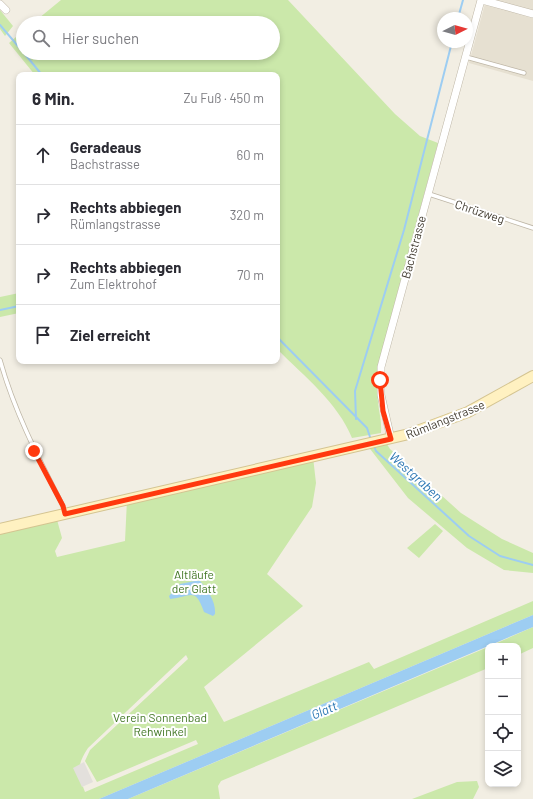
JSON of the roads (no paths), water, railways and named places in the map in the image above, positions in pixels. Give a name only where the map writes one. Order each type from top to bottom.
[{"type":"street","points":[[481,0],[533,14]]},
{"type":"street","name":"Bachstrasse","points":[[391,439],[380,396],[382,367],[464,57],[481,0]]},
{"type":"street","points":[[0,4],[6,10]]},
{"type":"street","name":"Rümlangstrasse","points":[[0,529],[391,439],[432,426],[468,412],[533,376]]},
{"type":"lane","points":[[464,57],[524,72]]},
{"type":"lane","name":"Chrüzweg","points":[[428,194],[533,228]]},
{"type":"lane","points":[[0,360],[6,380],[34,451],[63,506],[65,514]]},
{"type":"water","points":[[200,581],[211,596],[215,610],[215,614],[213,616],[204,612],[201,604],[195,596],[188,595],[170,599],[169,596],[180,584]]},
{"type":"water","name":"Glatt","points":[[533,615],[533,627],[495,643],[485,643],[485,647],[128,799],[99,799]]},
{"type":"waterway","points":[[460,12],[463,0]]},
{"type":"waterway","name":"Westgraben","points":[[0,25],[16,44]]},
{"type":"waterway","points":[[356,419],[355,391],[404,230],[450,48]]},
{"type":"waterway","name":"Westgraben","points":[[30,60],[40,72]]},
{"type":"waterway","points":[[0,310],[16,307]]},
{"type":"waterway","name":"Westgraben","points":[[280,340],[367,428],[371,440]]},
{"type":"waterway","name":"Westgraben","points":[[374,446],[376,451],[469,536],[500,556],[533,565]]},
{"type":"park label","name":"Altläufe der Glatt","points":[[194,581]]},
{"type":"park label","name":"Verein Sonnenbad Rehwinkel","points":[[160,724]]}]
